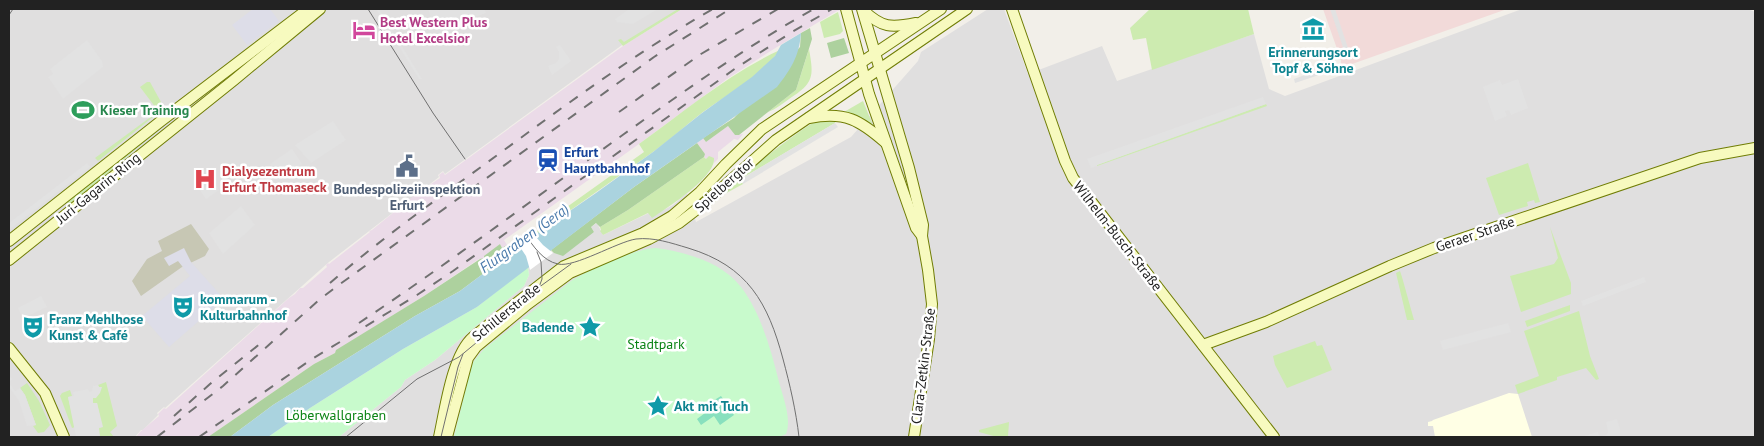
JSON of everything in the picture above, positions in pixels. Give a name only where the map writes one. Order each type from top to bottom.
[{"type":"main road","name":"Juri-Gagarin-Ring","points":[[9,241],[308,9]]},
{"type":"main road","name":"Juri-Gagarin-Ring","points":[[9,260],[320,9]]},
{"type":"main road","name":"Clara-Zetkin-Straße","points":[[846,9],[865,79],[916,228],[922,236]]},
{"type":"main road","points":[[863,9],[878,23],[888,26],[896,27],[920,22]]},
{"type":"main road","name":"Clara-Zetkin-Straße","points":[[863,9],[909,168],[923,225],[922,236],[932,304],[929,339],[914,437]]},
{"type":"main road","name":"Spielbergtor","points":[[554,279],[564,266],[643,233],[668,219],[700,192],[742,147],[762,129],[941,9]]},
{"type":"main road","name":"Spielbergtor","points":[[554,279],[649,239],[680,223],[770,144],[967,9]]},
{"type":"main road","name":"Wilhelm-Busch-Straße","points":[[1012,9],[1036,81],[1073,178],[1274,437]]},
{"type":"main road","points":[[181,106],[188,117]]},
{"type":"main road","points":[[805,119],[838,115],[865,126],[887,144]]},
{"type":"main road","name":"Geraer Straße","points":[[1203,345],[1266,322],[1434,248],[1700,158],[1755,148]]},
{"type":"main road","points":[[65,197],[66,207],[70,210]]},
{"type":"main road","points":[[564,266],[585,266]]},
{"type":"main road","name":"Schillerstraße","points":[[439,437],[456,365],[466,345],[536,287],[554,279]]},
{"type":"main road","name":"Schillerstraße","points":[[447,437],[468,358],[476,347],[528,304],[554,279]]},
{"type":"main road","points":[[528,304],[536,287]]},
{"type":"main road","points":[[9,348],[45,393],[64,437]]},
{"type":"shaded area","points":[[9,9],[682,9],[629,40],[445,174],[443,171],[438,175],[439,177],[329,262],[165,408],[157,413],[158,415],[135,437],[9,437]]},
{"type":"shaded area","points":[[253,9],[270,9],[279,21],[247,45],[232,25]]},
{"type":"shaded area","points":[[376,9],[379,9],[422,79],[419,79]]},
{"type":"shaded area","points":[[428,9],[484,9],[486,13],[438,30],[434,17],[431,18]]},
{"type":"shaded area","points":[[629,9],[658,9],[633,24],[617,22],[615,19]]},
{"type":"shaded area","points":[[682,9],[846,9],[837,11],[727,79],[504,240],[507,245],[502,248],[500,244],[482,260],[479,259],[335,353],[314,364],[208,437],[136,437],[159,416],[158,414],[164,408],[166,409],[300,288],[303,288],[327,267],[328,263],[370,232],[416,194],[440,178],[439,175],[443,172],[445,175],[623,46]]},
{"type":"shaded area","points":[[988,9],[1004,9],[1028,74],[1102,46],[1117,81],[1254,34],[1269,89],[1285,96],[1522,9],[1748,9],[1755,12],[1755,437],[339,437],[401,387],[405,380],[435,360],[524,286],[529,275],[528,267],[550,251],[554,253],[594,232],[591,227],[597,223],[603,235],[649,213],[651,217],[673,205],[687,193],[696,222],[851,137],[918,61],[921,52]]},
{"type":"shaded area","points":[[1323,9],[1507,9],[1338,69],[1341,65],[1341,60]]},
{"type":"shaded area","points":[[1330,9],[1335,9],[1351,57],[1347,59]]},
{"type":"shaded area","points":[[87,40],[102,61],[103,67],[63,99],[48,77],[53,74],[50,69]]},
{"type":"shaded area","points":[[560,45],[571,61],[552,75],[548,66],[556,63],[559,59],[559,52],[556,47]]},
{"type":"shaded area","points":[[1332,65],[1334,70],[1295,83],[1294,79]]},
{"type":"shaded area","points":[[1518,79],[1528,108],[1511,115],[1509,110],[1505,111],[1507,116],[1495,121],[1483,87],[1500,80],[1502,85]]},
{"type":"shaded area","points":[[1263,97],[1266,104],[1097,166],[1091,168],[1087,159]]},
{"type":"shaded area","points":[[333,121],[346,140],[311,163],[295,145]]},
{"type":"shaded area","points":[[835,123],[838,127],[743,184],[741,179]]},
{"type":"shaded area","points":[[728,126],[735,135],[743,134],[738,140],[734,139],[718,152],[718,159],[714,163],[714,158],[706,159],[703,155],[705,154],[697,143],[703,138],[706,142]]},
{"type":"shaded area","points":[[292,149],[302,164],[280,180],[270,164]]},
{"type":"shaded area","points":[[87,163],[90,167],[9,230],[9,223]]},
{"type":"shaded area","points":[[214,182],[219,190],[206,199],[200,190]]},
{"type":"shaded area","points":[[241,206],[255,225],[223,254],[209,233]]},
{"type":"shaded area","points":[[191,224],[209,249],[205,256],[182,267],[141,296],[132,281],[147,259],[162,251],[158,241]]},
{"type":"shaded area","points":[[184,248],[191,262],[224,299],[169,347],[142,316],[190,276],[178,261],[169,266],[164,258]]},
{"type":"shaded area","points":[[1644,277],[1646,282],[1583,306],[1581,301]]},
{"type":"shaded area","points":[[41,296],[47,307],[23,318],[18,308]]},
{"type":"shaded area","points":[[1508,323],[1511,332],[1443,350],[1440,341]]},
{"type":"shaded area","points":[[9,383],[15,391],[20,388],[25,395],[36,425],[27,426],[19,401],[9,387]]},
{"type":"shaded area","points":[[98,385],[102,387],[96,398],[93,398],[93,403],[97,403],[103,427],[99,428],[100,437],[76,437],[68,397],[74,396],[73,392],[88,389],[89,392],[92,391],[93,386]]},
{"type":"shaded area","points":[[1509,393],[1518,394],[1532,437],[1435,437],[1433,426],[1428,426],[1428,422]]},
{"type":"shaded area","points":[[1617,419],[1620,437],[1600,437],[1608,432],[1606,422]]},
{"type":"shaded area","points":[[1598,432],[1600,437],[1581,437]]},
{"type":"green space","points":[[678,9],[682,9],[623,46],[618,40],[621,39],[624,42]]},
{"type":"green space","points":[[1150,9],[1248,9],[1254,34],[1152,70],[1146,38],[1133,40],[1130,28]]},
{"type":"green space","points":[[838,12],[843,31],[840,34],[824,38],[820,22]]},
{"type":"green space","points":[[810,28],[812,39],[796,90],[739,135],[735,135],[728,126],[706,142],[703,138],[734,118],[800,47],[801,33]]},
{"type":"green space","points":[[844,38],[849,53],[831,58],[827,43]]},
{"type":"green space","points":[[809,49],[812,66],[808,84],[768,112],[796,90]]},
{"type":"green space","points":[[780,50],[764,68],[703,112],[666,143],[519,247],[518,245],[544,226],[543,224],[644,152],[639,144],[742,70]]},
{"type":"green space","points":[[150,82],[161,102],[156,108],[140,87]]},
{"type":"green space","points":[[863,101],[872,123],[871,126],[844,112]]},
{"type":"green space","points":[[1266,104],[1267,106],[1097,166],[1097,165]]},
{"type":"green space","points":[[152,116],[98,161],[95,158]]},
{"type":"green space","points":[[837,119],[835,123],[741,179],[743,184],[721,196],[751,169],[810,125],[819,120]]},
{"type":"green space","points":[[160,125],[162,128],[69,206],[67,202]]},
{"type":"green space","points":[[697,143],[705,154],[704,157],[628,210],[600,227],[596,223],[591,227],[594,232],[563,256],[551,250],[634,187]]},
{"type":"green space","points":[[709,156],[714,158],[713,166],[707,174],[699,183],[668,207],[652,218],[648,213],[603,235],[600,231],[600,227],[628,210],[704,157],[706,159]]},
{"type":"green space","points":[[1528,163],[1540,202],[1535,203],[1534,200],[1527,202],[1528,206],[1499,215],[1486,178]]},
{"type":"green space","points":[[1550,227],[1571,283],[1571,294],[1521,312],[1510,276],[1554,264],[1558,258]]},
{"type":"green space","points":[[500,244],[502,248],[507,245],[511,250],[518,245],[519,247],[460,291],[415,316],[273,405],[230,437],[208,437],[314,364],[335,353],[336,350],[484,258],[484,256]]},
{"type":"green space","name":"Stadtpark","points":[[656,248],[679,252],[713,265],[733,278],[748,297],[760,320],[769,345],[786,408],[788,428],[786,434],[779,437],[454,437],[471,368],[484,349],[571,281],[624,256]]},
{"type":"green space","name":"Löberwallgraben","points":[[528,267],[529,275],[524,286],[435,360],[405,380],[401,387],[339,437],[268,437],[403,349],[477,307]]},
{"type":"green space","points":[[1400,271],[1414,320],[1407,320],[1396,273]]},
{"type":"green space","points":[[1570,305],[1570,311],[1527,327],[1525,321]]},
{"type":"green space","points":[[1579,311],[1590,356],[1599,379],[1596,380],[1586,368],[1557,377],[1557,380],[1518,394],[1515,385],[1539,376],[1524,331]]},
{"type":"green space","points":[[1315,341],[1317,346],[1322,345],[1332,370],[1287,388],[1275,365],[1273,356]]},
{"type":"green space","points":[[106,382],[117,426],[110,432],[114,437],[100,437],[98,428],[102,427],[97,403],[93,403],[93,398],[101,387],[98,385]]},
{"type":"green space","points":[[27,383],[39,401],[50,425],[44,432],[38,433],[33,426],[36,425],[25,395],[20,388]]},
{"type":"green space","points":[[70,390],[72,396],[68,397],[75,427],[72,428],[60,396],[62,393]]},
{"type":"green space","points":[[721,396],[734,415],[720,425],[714,416],[701,425],[697,419],[709,410],[706,405]]},
{"type":"green space","points":[[1009,422],[1008,437],[997,437],[979,432],[979,430]]},
{"type":"water","points":[[801,33],[794,62],[777,87],[634,187],[477,307],[403,349],[268,437],[230,437],[273,405],[415,316],[460,291],[535,235],[653,152],[752,77],[775,56],[781,45]]},
{"type":"pier","points":[[530,230],[553,253],[530,270],[526,256],[516,241]]},
{"type":"tram line","points":[[9,15],[13,9]]},
{"type":"tram line","points":[[368,9],[433,113],[465,159]]},
{"type":"tram line","points":[[525,234],[543,256],[558,264],[585,259],[628,241],[649,239],[688,248],[726,265],[752,289],[770,321],[788,378],[799,437]]},
{"type":"tram line","points":[[346,437],[417,379],[459,357],[528,300],[539,287],[542,279],[541,262],[537,252]]},
{"type":"tram line","points":[[538,288],[571,264]]},
{"type":"tram line","points":[[441,437],[458,367],[463,354]]},
{"type":"railway","points":[[330,283],[412,218],[576,98],[657,43],[713,9]]},
{"type":"railway","points":[[157,437],[223,386],[336,287],[654,57],[730,9]]},
{"type":"railway","points":[[619,112],[701,54],[778,9]]},
{"type":"railway","points":[[359,323],[694,85],[741,53],[814,9]]},
{"type":"railway","points":[[199,437],[312,359],[453,271],[736,68],[832,9]]},
{"type":"railway","points":[[174,416],[266,339]]},
{"type":"place","name":"Erinnerungsort Topf & Söhne","points":[[1313,29]]},
{"type":"place","name":"Best Western Plus Hotel Excelsior","points":[[364,30]]},
{"type":"place","name":"Kieser Training","points":[[83,110]]},
{"type":"place","name":"Erfurt Hauptbahnhof","points":[[548,160]]},
{"type":"place","name":"Bundespolizeiinspektion Erfurt","points":[[407,166]]},
{"type":"place","name":"Dialysezentrum Erfurt Thomaseck","points":[[205,179]]},
{"type":"place","name":"kommarum - Kulturbahnhof","points":[[183,307]]},
{"type":"place","name":"Franz Mehlhose Kunst & Café","points":[[33,327]]},
{"type":"place","name":"Badende","points":[[590,327]]},
{"type":"place","name":"Akt mit Tuch","points":[[658,406]]},
{"type":"water label","name":"Flutgraben (Gera)","points":[[524,238]]}]
